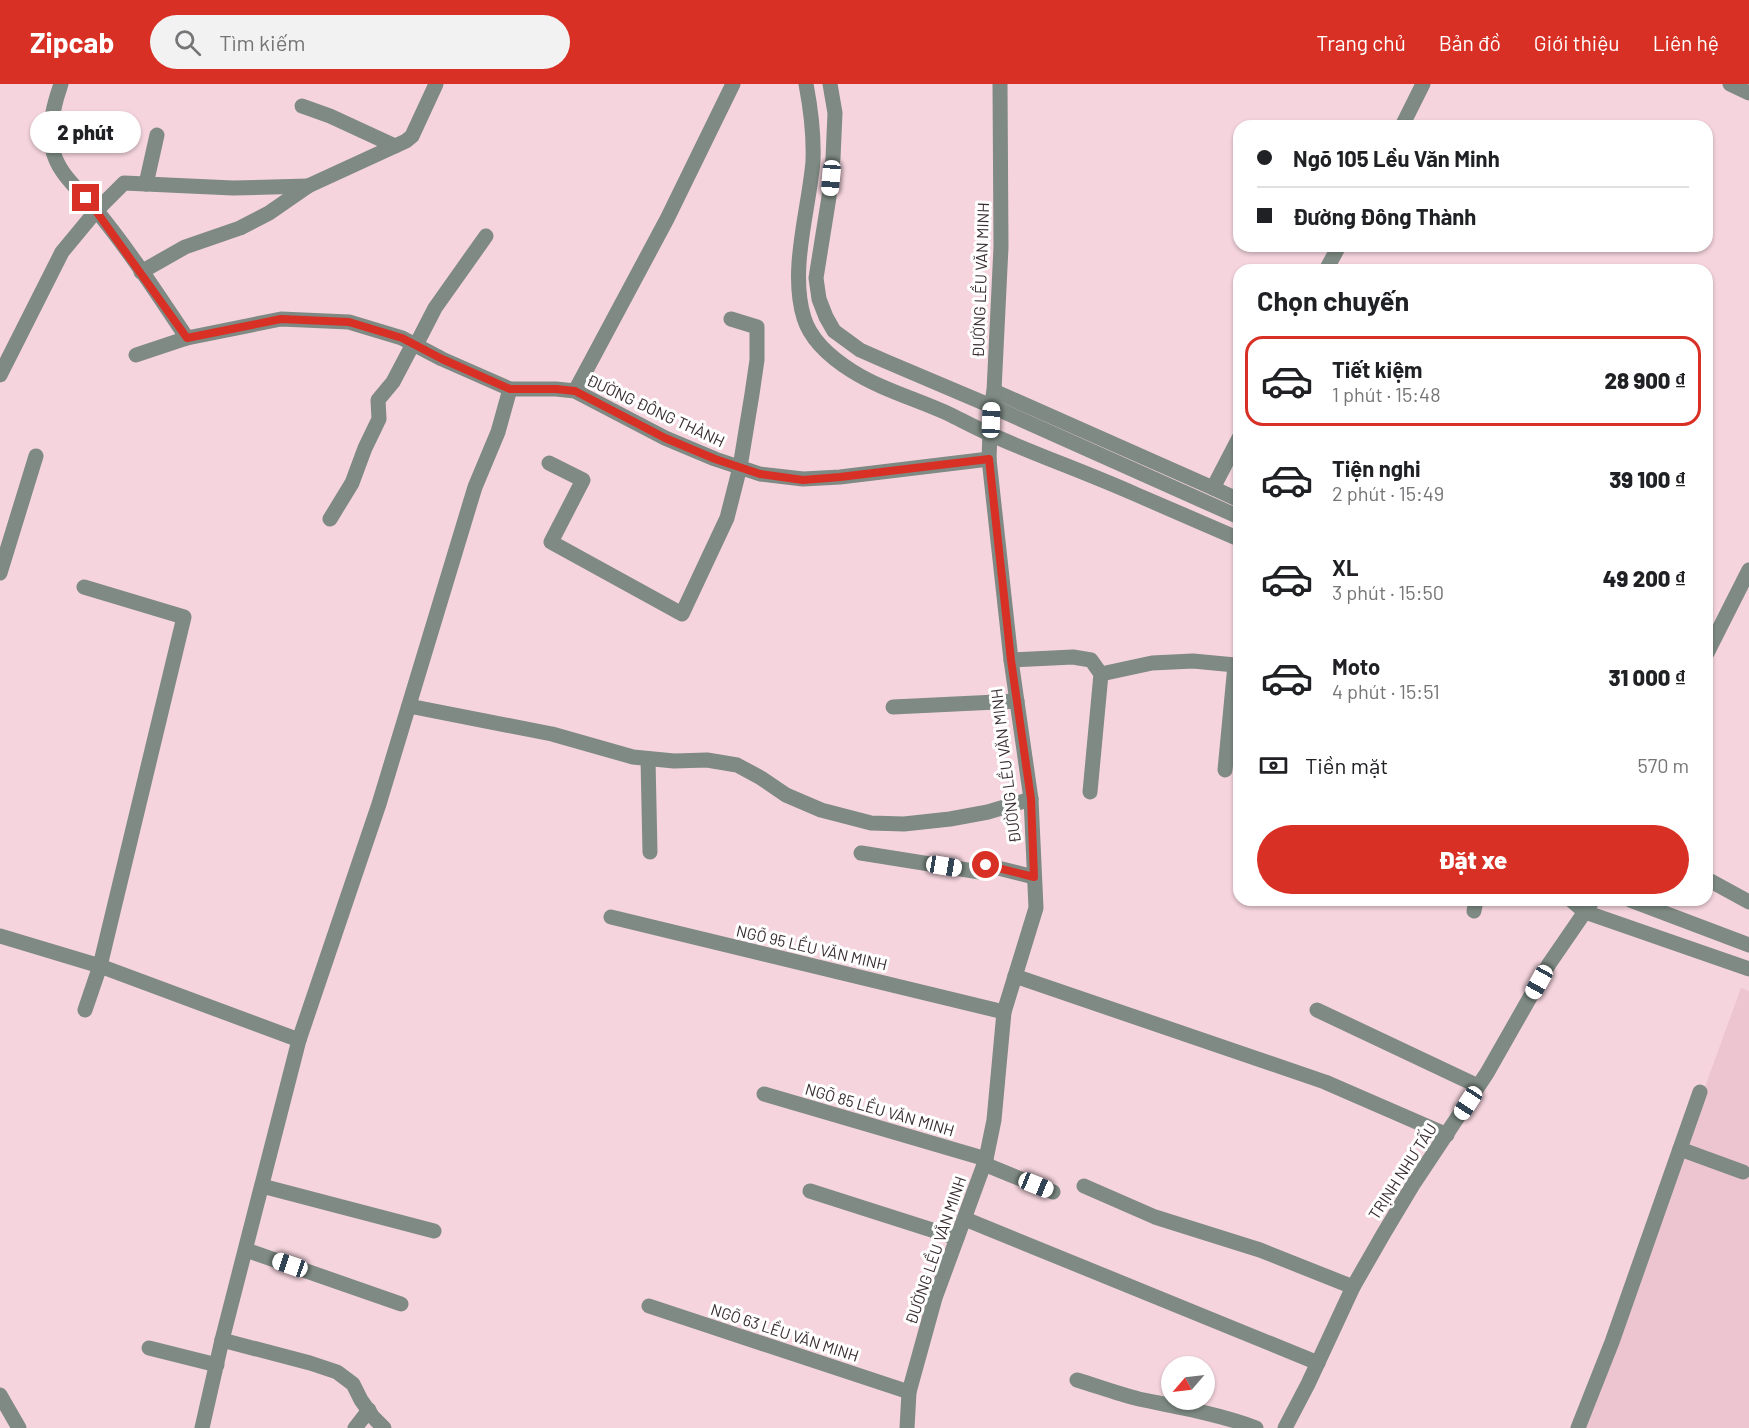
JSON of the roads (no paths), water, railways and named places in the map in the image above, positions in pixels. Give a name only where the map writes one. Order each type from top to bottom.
[{"type":"street","points":[[61,84],[51,120],[52,147],[63,174],[96,211],[187,338]]},
{"type":"street","points":[[141,272],[185,247],[240,228],[269,213],[308,186],[406,141],[412,136],[436,84]]},
{"type":"street","points":[[575,391],[667,219],[733,84]]},
{"type":"street","points":[[806,84],[812,114],[813,162],[800,256],[800,297],[804,320],[817,342],[832,357],[853,371],[990,434],[1233,536]]},
{"type":"street","points":[[830,84],[835,113],[833,158],[816,278],[825,318],[834,331],[860,350],[1085,430],[1233,497]]},
{"type":"street","name":"ĐƯỜNG LỀU VĂN MINH","points":[[908,1428],[909,1392],[935,1298],[985,1162],[994,1120],[1005,1012],[1036,908],[1031,799],[1011,660],[989,459],[1001,247],[1000,84]]},
{"type":"street","points":[[1405,120],[1424,84]]},
{"type":"street","points":[[1730,84],[1749,93]]},
{"type":"street","points":[[302,106],[330,116],[395,146]]},
{"type":"street","points":[[146,184],[157,135]]},
{"type":"street","points":[[0,375],[62,252],[96,211],[124,183],[233,188],[308,186]]},
{"type":"street","points":[[804,221],[825,223]]},
{"type":"street","points":[[330,519],[352,483],[365,447],[379,419],[378,400],[393,382],[435,308],[486,236]]},
{"type":"street","name":"ĐƯỜNG ĐÔNG THÀNH","points":[[136,355],[187,338],[281,319],[349,322],[402,338],[442,359],[510,389],[575,391],[665,438],[715,459],[760,474],[803,480],[989,459]]},
{"type":"street","points":[[549,463],[583,480],[551,542],[682,614],[727,518],[740,467],[757,360],[757,327],[731,319]]},
{"type":"street","points":[[202,1428],[222,1340],[299,1040],[379,804],[476,487],[498,432],[510,389]]},
{"type":"street","points":[[993,399],[1233,514]]},
{"type":"street","points":[[1213,488],[1233,450]]},
{"type":"street","points":[[0,573],[36,456]]},
{"type":"street","points":[[1713,637],[1749,570]]},
{"type":"street","points":[[84,587],[184,617],[100,966],[85,1010]]},
{"type":"street","points":[[1011,660],[1073,657],[1091,660],[1101,674],[1090,792]]},
{"type":"street","points":[[1101,674],[1152,663],[1193,661],[1233,665]]},
{"type":"street","points":[[1224,770],[1233,697]]},
{"type":"street","points":[[893,707],[1017,701]]},
{"type":"street","points":[[409,706],[552,734],[633,757],[674,761],[707,760],[737,765],[786,795],[820,810],[871,823],[904,824],[950,819],[988,812],[1031,799]]},
{"type":"street","points":[[648,759],[650,852]]},
{"type":"street","points":[[861,853],[986,873],[986,865],[1034,877]]},
{"type":"street","points":[[1713,882],[1749,902]]},
{"type":"street","points":[[1589,906],[1749,969]]},
{"type":"street","name":"TRỊNH NHƯ TẤU","points":[[1285,1428],[1353,1287],[1414,1183],[1478,1086],[1549,964],[1589,906]]},
{"type":"street","points":[[1646,906],[1749,945]]},
{"type":"street","name":"NGÕ 95 LỀU VĂN MINH","points":[[611,917],[1005,1012]]},
{"type":"street","points":[[0,936],[100,966],[299,1040]]},
{"type":"street","points":[[1015,976],[1325,1082],[1447,1135]]},
{"type":"street","points":[[1317,1010],[1478,1086]]},
{"type":"street","points":[[1578,1428],[1612,1342],[1700,1092]]},
{"type":"street","name":"NGÕ 85 LỀU VĂN MINH","points":[[764,1094],[985,1162],[1053,1192]]},
{"type":"street","points":[[1680,1149],[1743,1172]]},
{"type":"street","points":[[262,1186],[434,1232]]},
{"type":"street","points":[[1084,1186],[1155,1217],[1260,1250],[1353,1287]]},
{"type":"street","points":[[810,1191],[957,1238]]},
{"type":"street","points":[[965,1219],[1318,1363]]},
{"type":"street","points":[[246,1250],[401,1304]]},
{"type":"street","name":"NGÕ 63 LỀU VĂN MINH","points":[[650,1306],[909,1392]]},
{"type":"street","points":[[222,1340],[337,1372],[354,1384],[361,1400],[384,1428]]},
{"type":"street","points":[[148,1348],[217,1365]]},
{"type":"street","points":[[1077,1380],[1136,1398],[1180,1407],[1256,1428]]},
{"type":"street","points":[[0,1395],[19,1428]]},
{"type":"street","points":[[355,1428],[369,1410]]}]
